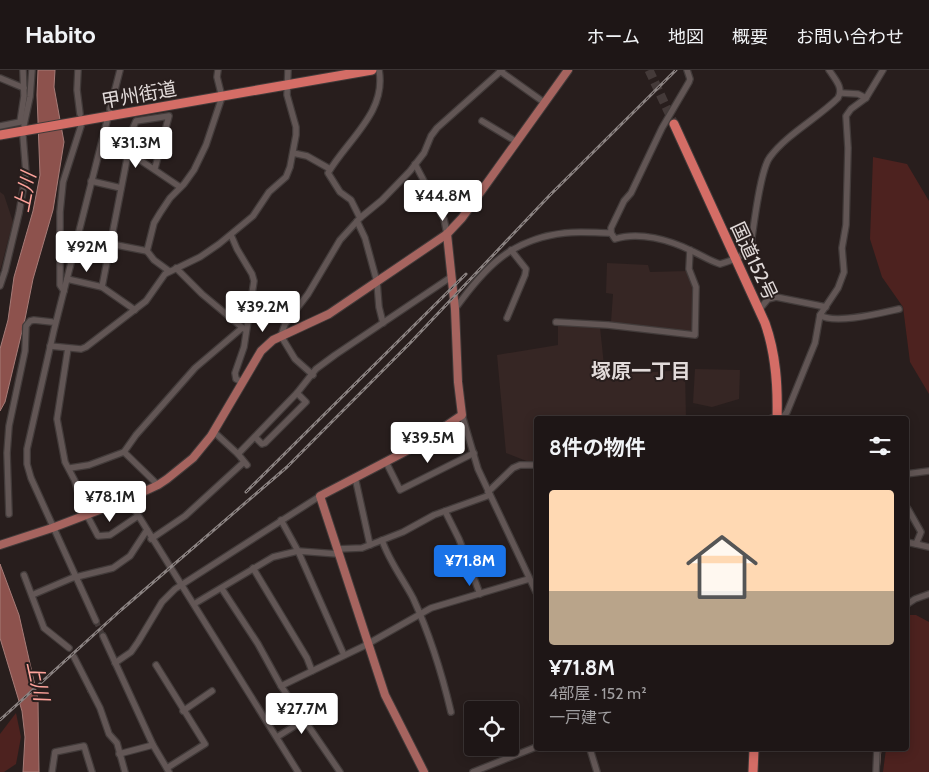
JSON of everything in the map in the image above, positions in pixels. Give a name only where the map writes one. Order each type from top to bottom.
[{"type":"highway","name":"甲州街道","points":[[0,135],[372,70]]},
{"type":"highway","name":"国道152号","points":[[674,124],[771,340],[776,366],[775,416]]},
{"type":"highway","points":[[753,772],[754,751]]},
{"type":"main road","points":[[0,545],[11,541],[15,542],[128,499],[158,485],[183,467],[214,432],[261,351],[269,343],[329,314],[447,234],[462,218],[568,70]]},
{"type":"main road","points":[[424,772],[385,695],[320,496],[426,440],[462,415],[458,382],[455,309],[447,234]]},
{"type":"street","points":[[0,126],[20,122],[24,96],[23,70]]},
{"type":"street","points":[[0,286],[19,212],[26,173],[24,131],[30,97],[32,70]]},
{"type":"street","points":[[78,70],[80,114]]},
{"type":"street","points":[[110,109],[120,70]]},
{"type":"street","points":[[147,251],[154,223],[170,198],[194,170],[206,145],[222,97],[217,77],[218,70]]},
{"type":"street","points":[[50,346],[86,348],[146,301],[165,274],[200,257],[253,216],[269,192],[286,176],[293,153],[296,127],[287,95],[288,70]]},
{"type":"street","points":[[379,70],[381,87],[375,103],[359,133],[328,173],[340,192],[351,200],[365,238],[378,282],[379,307],[383,323]]},
{"type":"street","points":[[829,70],[838,84],[841,94]]},
{"type":"street","points":[[784,416],[788,412],[815,343],[820,315],[838,288],[844,272],[842,248],[846,225],[846,116],[851,109],[866,98],[882,70]]},
{"type":"street","points":[[313,375],[295,359],[281,336],[285,324],[308,294],[340,240],[358,220],[382,200],[415,164],[424,153],[431,136],[437,128],[501,71],[545,103]]},
{"type":"street","points":[[689,71],[689,82],[662,128],[631,193],[624,201],[611,233],[615,239],[628,236],[658,239],[690,250],[720,264],[735,259],[747,252],[751,244],[764,171],[770,156],[802,127],[835,102],[841,94]]},
{"type":"street","points":[[0,78],[24,88]]},
{"type":"street","points":[[841,94],[858,94],[866,98]]},
{"type":"street","points":[[102,288],[128,152],[136,121],[168,116],[155,168]]},
{"type":"street","points":[[96,621],[52,528],[31,478],[27,456],[29,436],[50,346],[107,121]]},
{"type":"street","points":[[482,121],[517,142]]},
{"type":"street","points":[[64,291],[60,285],[62,194],[68,164],[81,126]]},
{"type":"street","points":[[128,152],[155,168],[180,187]]},
{"type":"street","points":[[293,153],[307,156],[330,169]]},
{"type":"street","points":[[415,164],[444,219],[447,234]]},
{"type":"street","points":[[91,181],[121,188]]},
{"type":"street","points":[[455,309],[472,285],[489,267],[521,244],[541,237],[565,233],[611,233]]},
{"type":"street","points":[[230,235],[253,278],[244,329],[244,347],[235,373],[236,379],[242,382]]},
{"type":"street","points":[[111,244],[147,251],[154,260],[169,271]]},
{"type":"street","points":[[507,318],[526,269],[511,250]]},
{"type":"street","points":[[556,322],[608,325],[695,335],[696,287],[689,269],[690,250]]},
{"type":"street","points":[[176,268],[202,294],[244,329]]},
{"type":"street","points":[[238,454],[297,393],[316,369],[451,277]]},
{"type":"street","points":[[67,279],[102,288],[135,310]]},
{"type":"street","points":[[759,310],[768,300],[776,297],[826,306]]},
{"type":"street","points":[[820,315],[825,319],[864,317],[898,309]]},
{"type":"street","points":[[9,514],[7,462],[9,426],[25,351],[26,326],[30,321],[34,320],[52,322]]},
{"type":"street","points":[[70,468],[89,465],[124,452],[136,435],[195,368],[244,329]]},
{"type":"street","points":[[68,348],[56,419],[66,462],[70,468],[83,512],[98,536],[110,536],[138,516]]},
{"type":"street","points":[[255,437],[262,444],[265,443],[306,402],[297,393]]},
{"type":"street","points":[[462,415],[478,469],[534,588]]},
{"type":"street","points":[[152,539],[185,516],[245,464],[238,454],[214,432]]},
{"type":"street","points":[[124,452],[158,485]]},
{"type":"street","points":[[386,462],[400,490],[474,453]]},
{"type":"street","points":[[194,604],[273,557],[298,551],[338,552],[370,545],[403,532],[434,515],[489,494],[514,468],[534,465]]},
{"type":"street","points":[[909,474],[929,471]]},
{"type":"street","points":[[355,477],[370,545]]},
{"type":"street","points":[[115,663],[131,652],[162,602],[182,585],[320,496]]},
{"type":"street","points":[[128,499],[298,772]]},
{"type":"street","points":[[445,511],[459,540],[480,594]]},
{"type":"street","points":[[909,511],[921,532],[916,544]]},
{"type":"street","points":[[281,520],[298,551],[344,655]]},
{"type":"street","points":[[32,595],[52,585],[76,577],[113,568],[130,556],[147,530]]},
{"type":"street","points":[[382,540],[420,614],[443,678],[451,712]]},
{"type":"street","points":[[909,543],[929,547]]},
{"type":"street","points":[[253,568],[308,658],[312,670]]},
{"type":"street","points":[[24,576],[44,628],[69,648]]},
{"type":"street","points":[[282,686],[431,608],[529,579]]},
{"type":"street","points":[[222,589],[258,644],[282,686],[340,772]]},
{"type":"street","points":[[909,603],[929,594]]},
{"type":"street","points":[[103,636],[153,745],[168,770],[205,744],[156,665]]},
{"type":"street","points":[[74,657],[80,664],[100,708],[109,734],[114,738],[125,772]]},
{"type":"street","points":[[183,711],[212,692]]},
{"type":"street","points":[[277,737],[304,720]]},
{"type":"street","points":[[119,754],[153,745]]},
{"type":"street","points":[[52,772],[55,752],[84,746],[92,772]]},
{"type":"street","points":[[473,772],[534,748]]},
{"type":"street","points":[[591,751],[597,772]]},
{"type":"street","points":[[876,772],[877,751]]},
{"type":"shaded area","points":[[38,70],[55,70],[54,87],[64,142],[53,210],[33,279],[5,402],[0,411],[0,349],[8,320],[14,277],[33,211],[40,175]]},
{"type":"shaded area","points":[[873,157],[907,164],[929,201],[929,394],[910,362],[903,307],[882,277],[870,239]]},
{"type":"shaded area","points":[[0,192],[4,195],[13,222],[0,271]]},
{"type":"shaded area","points":[[607,263],[648,265],[650,272],[688,271],[693,289],[693,332],[611,322],[613,294],[606,293]]},
{"type":"shaded area","points":[[558,325],[600,327],[605,375],[685,370],[686,416],[534,416],[534,462],[529,462],[506,453],[497,355],[558,345]]},
{"type":"shaded area","points":[[695,369],[740,370],[739,399],[712,407],[693,403]]},
{"type":"shaded area","points":[[0,564],[19,615],[38,699],[39,772],[23,772],[25,737],[22,711],[0,638]]},
{"type":"shaded area","points":[[909,615],[916,615],[929,622],[929,772],[883,772],[886,751],[909,751]]},
{"type":"shaded area","points":[[16,713],[21,737],[16,764],[4,772],[0,772],[0,734]]},
{"type":"waterway","points":[[86,686],[88,692]]},
{"type":"waterway","points":[[879,772],[881,751]]},
{"type":"tunnel","points":[[649,70],[674,124]]},
{"type":"tunnel","points":[[96,621],[103,636]]},
{"type":"railway","points":[[0,720],[121,610],[287,467],[411,342],[550,195],[676,70]]},
{"type":"railway","points":[[246,492],[466,274]]},
{"type":"district","name":"塚原一丁目","points":[[641,371]]},
{"type":"water label","name":"上川","points":[[25,192]]},
{"type":"water label","name":"上川","points":[[38,681]]}]
